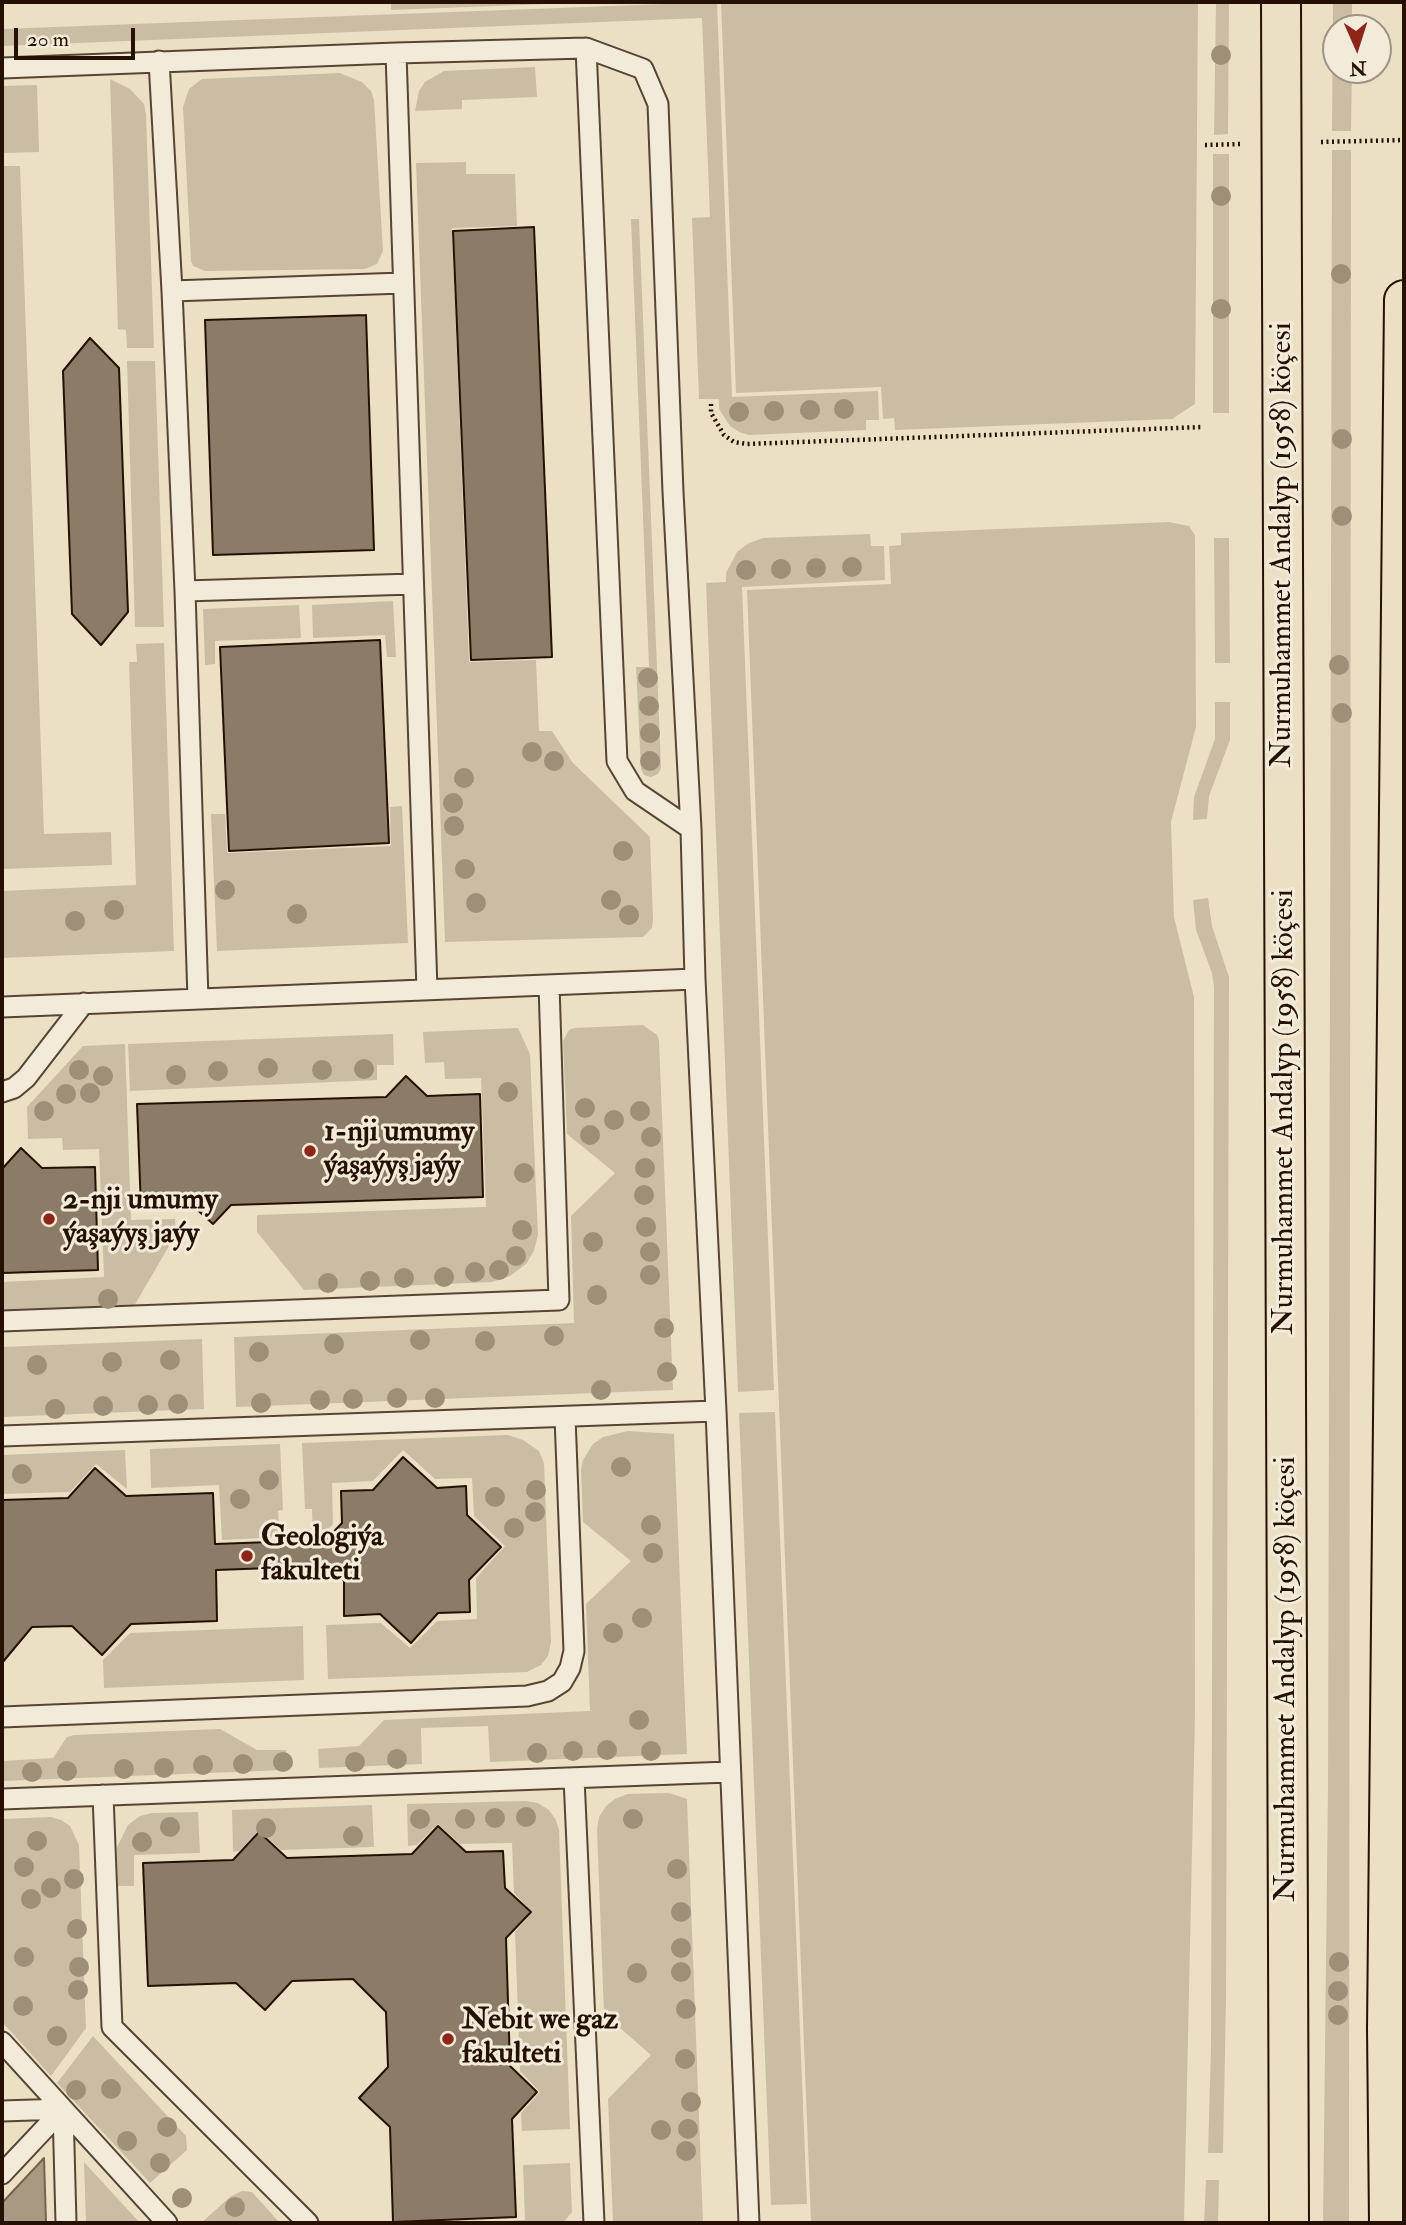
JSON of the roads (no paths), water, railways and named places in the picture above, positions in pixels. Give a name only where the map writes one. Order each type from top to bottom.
[{"type":"main road","name":"Nurmuhammet Andalyp (1958) köçesi","points":[[1281,2],[1289,2223]]},
{"type":"main road","points":[[1389,2223],[1387,2014],[1401,1030],[1404,300]]},
{"type":"lane","points":[[586,48],[617,761],[635,791],[691,829]]},
{"type":"lane","points":[[2,68],[586,48],[643,69],[658,104],[673,492],[691,829],[695,979],[716,1411],[748,2223]]},
{"type":"lane","points":[[396,53],[427,990]]},
{"type":"lane","points":[[159,61],[185,591],[198,999]]},
{"type":"lane","points":[[172,291],[403,283]]},
{"type":"lane","points":[[185,591],[413,584]]},
{"type":"lane","points":[[2,1006],[695,979]]},
{"type":"lane","points":[[2,1321],[559,1300],[549,985]]},
{"type":"lane","points":[[2,1092],[14,1088],[26,1078],[84,1003]]},
{"type":"lane","points":[[2,1436],[716,1411]]},
{"type":"lane","points":[[2,1717],[527,1696],[548,1691],[562,1682],[570,1668],[573,1651],[565,1416]]},
{"type":"lane","points":[[2,1799],[729,1772]]},
{"type":"lane","points":[[574,1778],[594,2223]]},
{"type":"lane","points":[[103,1795],[112,2027],[308,2223]]},
{"type":"lane","points":[[2,2042],[167,2223]]},
{"type":"lane","points":[[2,2111],[63,2109]]},
{"type":"lane","points":[[2,2174],[63,2109]]},
{"type":"lane","points":[[63,2109],[66,2223]]},
{"type":"place","name":"1-nji umumy ýaşaýyş jaýy","points":[[310,1151]]},
{"type":"place","name":"2-nji umumy ýaşaýyş jaýy","points":[[49,1219]]},
{"type":"place","name":"Geologiýa fakulteti","points":[[247,1556]]},
{"type":"place","name":"Nebit we gaz fakulteti","points":[[448,2039]]}]
